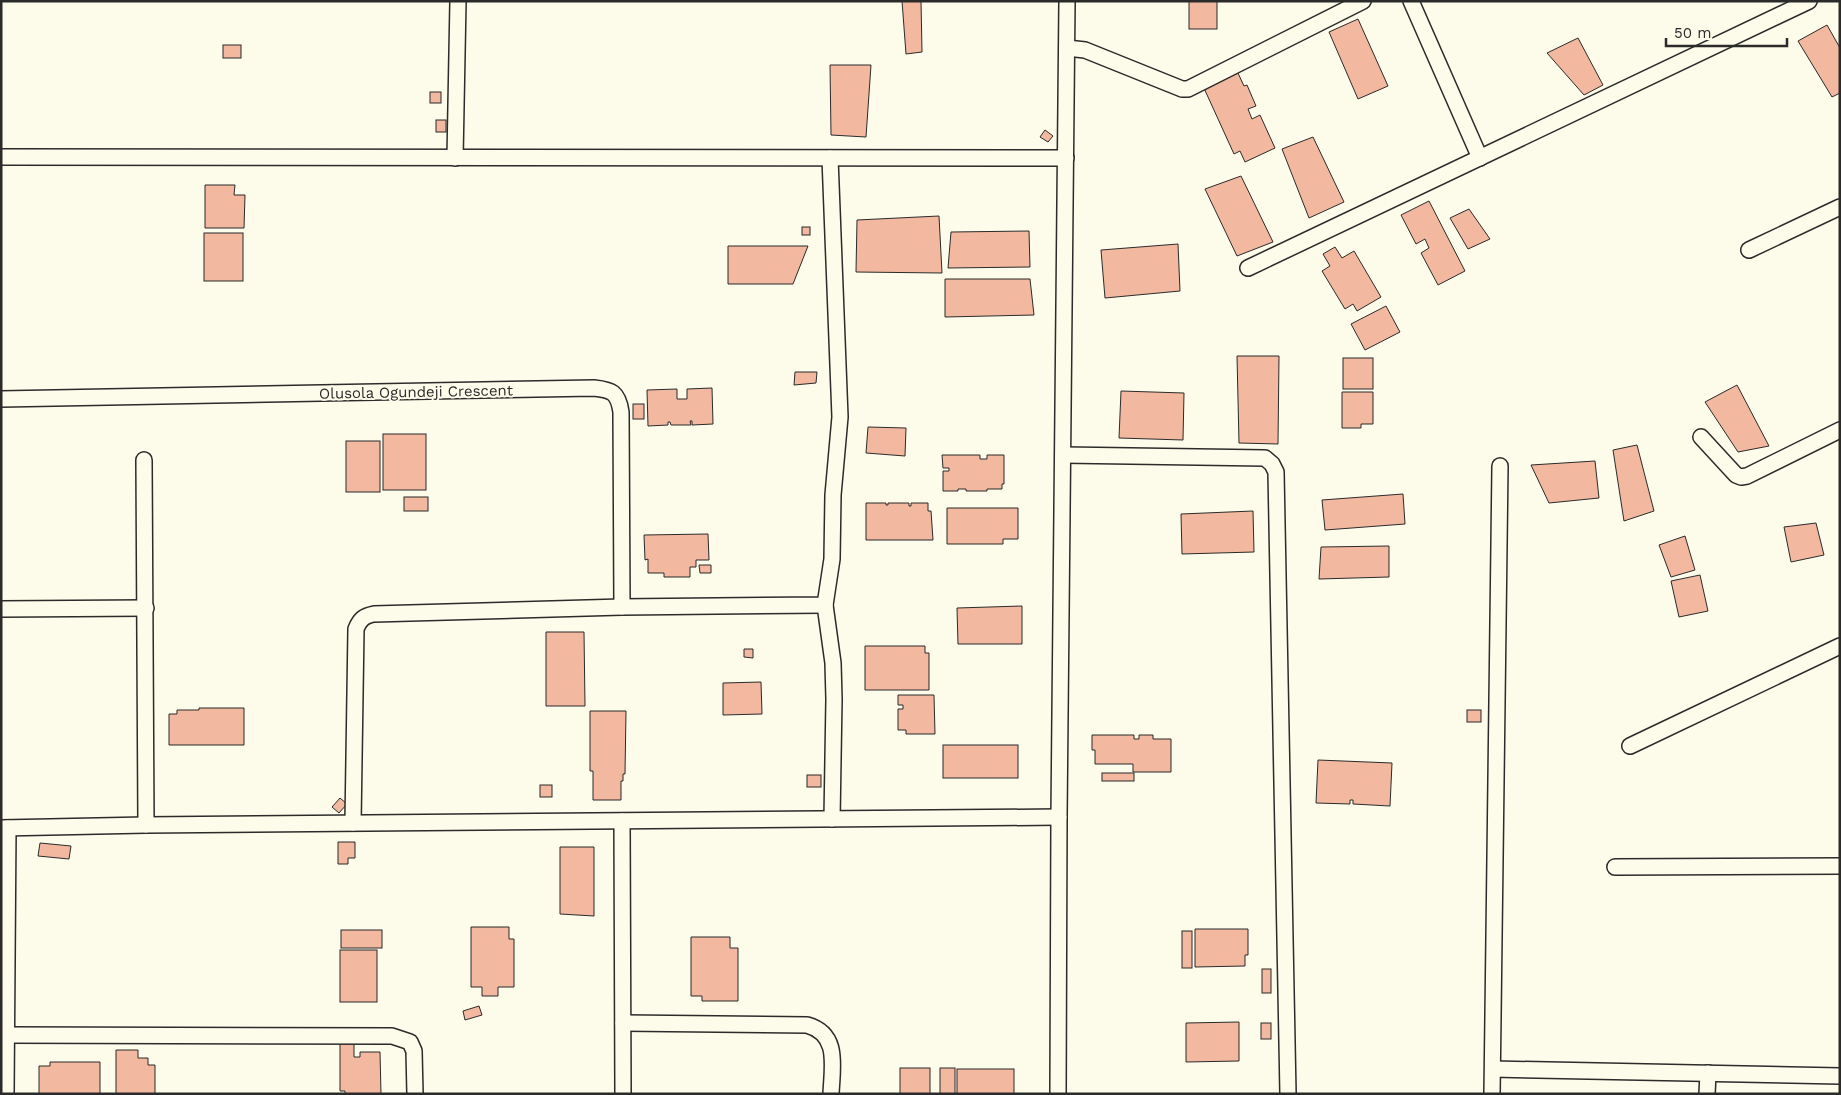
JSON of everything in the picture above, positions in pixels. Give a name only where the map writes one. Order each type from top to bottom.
[{"type":"street","points":[[455,158],[458,1]]},
{"type":"street","points":[[1058,1094],[1067,1]]},
{"type":"street","points":[[1067,48],[1085,50],[1182,89],[1188,88],[1363,1]]},
{"type":"street","points":[[1411,1],[1480,158]]},
{"type":"street","points":[[1248,268],[1809,1]]},
{"type":"street","points":[[1,157],[1066,158]]},
{"type":"street","points":[[830,158],[840,417],[839,443],[834,475],[832,559],[825,605],[833,663],[832,819]]},
{"type":"street","points":[[1749,250],[1840,207]]},
{"type":"street","name":"Olusola Ogundeji Crescent","points":[[1,399],[144,398],[584,388],[610,390],[616,395],[621,412],[622,607]]},
{"type":"street","points":[[1701,437],[1736,475],[1741,477],[1747,476],[1840,430]]},
{"type":"street","points":[[1063,455],[1265,458],[1272,464],[1276,472],[1288,1094]]},
{"type":"street","points":[[144,460],[146,825]]},
{"type":"street","points":[[1492,1094],[1500,466]]},
{"type":"street","points":[[353,823],[356,629],[359,621],[365,616],[374,614],[622,607],[825,605]]},
{"type":"street","points":[[1,609],[146,608]]},
{"type":"street","points":[[1630,746],[1840,646]]},
{"type":"street","points":[[6,1094],[4,828],[146,825],[1059,817]]},
{"type":"street","points":[[622,821],[623,1094]]},
{"type":"street","points":[[1615,867],[1840,866]]},
{"type":"street","points":[[623,1023],[808,1025],[818,1028],[827,1036],[830,1044],[832,1055],[831,1094]]},
{"type":"street","points":[[6,1035],[392,1036],[410,1042],[414,1051],[415,1094]]},
{"type":"street","points":[[1493,1069],[1840,1076]]},
{"type":"street","points":[[1707,1094],[1708,1072]]},
{"type":"building","points":[[902,1],[921,1],[922,52],[906,54]]},
{"type":"building","points":[[1189,1],[1217,1],[1217,29],[1189,29]]},
{"type":"building","points":[[1358,19],[1388,86],[1358,99],[1329,32]]},
{"type":"building","points":[[1827,25],[1840,48],[1840,93],[1832,97],[1798,41]]},
{"type":"building","points":[[1578,38],[1603,85],[1584,95],[1547,53]]},
{"type":"building","points":[[223,45],[241,45],[241,58],[223,58]]},
{"type":"building","points":[[830,65],[871,65],[866,137],[831,135]]},
{"type":"building","points":[[1237,71],[1244,86],[1247,85],[1256,106],[1248,109],[1252,119],[1260,115],[1275,148],[1245,162],[1240,151],[1234,154],[1203,86]]},
{"type":"building","points":[[430,92],[441,92],[441,103],[430,103]]},
{"type":"building","points":[[436,120],[446,120],[446,132],[436,132]]},
{"type":"building","points":[[1045,130],[1053,136],[1048,142],[1040,137]]},
{"type":"building","points":[[1313,137],[1344,202],[1309,218],[1282,149]]},
{"type":"building","points":[[1241,176],[1273,242],[1237,256],[1205,189]]},
{"type":"building","points":[[205,185],[235,185],[234,195],[245,195],[244,228],[205,228]]},
{"type":"building","points":[[1429,201],[1465,271],[1438,285],[1421,253],[1429,248],[1425,239],[1416,244],[1401,215]]},
{"type":"building","points":[[1469,209],[1490,239],[1468,249],[1450,218]]},
{"type":"building","points":[[939,216],[942,273],[856,272],[857,220]]},
{"type":"building","points":[[802,227],[810,227],[810,235],[802,235]]},
{"type":"building","points":[[1029,231],[1030,267],[948,268],[951,232]]},
{"type":"building","points":[[204,233],[243,233],[243,281],[204,281]]},
{"type":"building","points":[[1178,244],[1180,291],[1105,298],[1101,250]]},
{"type":"building","points":[[728,246],[808,246],[793,284],[728,284]]},
{"type":"building","points":[[1335,247],[1342,258],[1354,251],[1381,297],[1357,311],[1353,304],[1345,309],[1322,271],[1330,266],[1323,254]]},
{"type":"building","points":[[945,279],[1030,279],[1034,315],[945,317]]},
{"type":"building","points":[[1386,306],[1400,332],[1365,350],[1351,324]]},
{"type":"building","points":[[1237,356],[1279,356],[1278,444],[1239,443]]},
{"type":"building","points":[[1343,358],[1373,358],[1373,389],[1343,389]]},
{"type":"building","points":[[795,372],[817,372],[816,383],[794,385]]},
{"type":"building","points":[[1737,385],[1769,446],[1738,452],[1705,402]]},
{"type":"building","points":[[712,388],[713,424],[692,425],[692,421],[690,421],[691,425],[671,425],[668,422],[668,425],[648,426],[647,390],[677,389],[677,399],[687,399],[687,389]]},
{"type":"building","points":[[1121,391],[1184,393],[1183,440],[1119,438]]},
{"type":"building","points":[[1342,392],[1373,392],[1373,424],[1361,424],[1361,428],[1342,428]]},
{"type":"building","points":[[633,404],[644,404],[644,419],[633,419]]},
{"type":"building","points":[[868,427],[906,428],[905,456],[866,453]]},
{"type":"building","points":[[383,434],[426,434],[426,490],[383,490]]},
{"type":"building","points":[[346,441],[380,441],[380,492],[346,492]]},
{"type":"building","points":[[1637,445],[1654,511],[1624,521],[1613,450]]},
{"type":"building","points":[[942,455],[980,455],[980,459],[987,459],[987,455],[1004,455],[1004,484],[1002,484],[1002,489],[943,491],[943,471],[949,471],[949,468],[943,468]]},
{"type":"building","points":[[1595,461],[1599,498],[1549,503],[1531,465]]},
{"type":"building","points":[[1403,494],[1405,524],[1325,530],[1322,500]]},
{"type":"building","points":[[404,497],[428,497],[428,511],[404,511]]},
{"type":"building","points":[[866,503],[886,503],[888,505],[888,503],[909,503],[909,506],[911,506],[911,503],[928,503],[928,511],[931,511],[933,540],[866,540]]},
{"type":"building","points":[[947,508],[1018,508],[1018,539],[1003,539],[1003,544],[947,544]]},
{"type":"building","points":[[1253,511],[1254,552],[1182,554],[1181,514]]},
{"type":"building","points":[[1816,523],[1824,555],[1791,562],[1784,527]]},
{"type":"building","points":[[708,534],[709,560],[696,560],[696,567],[690,567],[690,577],[664,577],[664,573],[648,573],[648,559],[645,560],[644,535]]},
{"type":"building","points":[[1685,536],[1695,570],[1671,577],[1659,545]]},
{"type":"building","points":[[1389,546],[1389,577],[1319,579],[1321,547]]},
{"type":"building","points":[[699,565],[711,565],[711,573],[700,573]]},
{"type":"building","points":[[1700,575],[1708,611],[1679,617],[1671,581]]},
{"type":"building","points":[[1022,606],[1022,644],[958,644],[957,608]]},
{"type":"building","points":[[546,632],[584,632],[585,706],[546,706]]},
{"type":"building","points":[[865,646],[925,646],[925,653],[929,653],[929,690],[865,690]]},
{"type":"building","points":[[744,649],[753,649],[753,658],[744,657]]},
{"type":"building","points":[[761,682],[762,714],[723,715],[723,683]]},
{"type":"building","points":[[898,695],[934,695],[935,734],[906,734],[906,730],[898,730],[898,709],[903,709],[903,705],[898,705]]},
{"type":"building","points":[[199,708],[244,708],[244,745],[169,745],[169,714],[177,714],[177,710],[199,710]]},
{"type":"building","points":[[1467,710],[1481,710],[1481,722],[1467,722]]},
{"type":"building","points":[[590,711],[626,711],[625,774],[623,774],[623,781],[621,781],[621,800],[593,800],[593,771],[590,771]]},
{"type":"building","points":[[1092,735],[1134,735],[1134,739],[1139,739],[1139,735],[1153,735],[1153,739],[1171,739],[1171,772],[1133,772],[1133,764],[1095,764],[1095,750],[1092,750]]},
{"type":"building","points":[[943,745],[1018,745],[1018,778],[943,778]]},
{"type":"building","points":[[1318,760],[1392,763],[1390,806],[1353,804],[1353,800],[1350,800],[1350,804],[1316,803]]},
{"type":"building","points":[[1102,773],[1134,773],[1134,781],[1102,781]]},
{"type":"building","points":[[807,775],[821,775],[821,787],[807,787]]},
{"type":"building","points":[[540,785],[552,785],[552,797],[540,797]]},
{"type":"building","points":[[340,798],[347,804],[339,813],[332,807]]},
{"type":"building","points":[[338,842],[355,842],[355,858],[348,858],[348,864],[338,864]]},
{"type":"building","points":[[40,843],[71,846],[69,859],[38,856]]},
{"type":"building","points":[[560,847],[594,847],[594,916],[560,914]]},
{"type":"building","points":[[471,927],[509,927],[509,939],[514,939],[514,987],[498,987],[498,996],[482,996],[482,987],[471,987]]},
{"type":"building","points":[[1195,929],[1248,929],[1248,955],[1245,955],[1245,966],[1195,967]]},
{"type":"building","points":[[341,930],[382,930],[382,948],[341,948]]},
{"type":"building","points":[[1182,931],[1192,931],[1192,968],[1182,968]]},
{"type":"building","points":[[691,937],[730,937],[730,948],[738,948],[738,1001],[702,1001],[702,996],[691,996]]},
{"type":"building","points":[[340,950],[377,950],[377,1002],[340,1002]]},
{"type":"building","points":[[1262,969],[1271,969],[1271,993],[1262,993]]},
{"type":"building","points":[[479,1006],[482,1015],[465,1020],[463,1011]]},
{"type":"building","points":[[1239,1022],[1239,1061],[1186,1062],[1186,1023]]},
{"type":"building","points":[[1261,1023],[1271,1023],[1271,1039],[1261,1039]]},
{"type":"building","points":[[340,1042],[354,1042],[354,1057],[360,1057],[360,1052],[380,1052],[381,1094],[345,1094],[345,1091],[340,1091]]},
{"type":"building","points":[[116,1050],[138,1050],[138,1058],[148,1058],[148,1065],[155,1065],[155,1094],[116,1094]]},
{"type":"building","points":[[50,1062],[100,1062],[100,1094],[39,1094],[39,1066],[50,1066]]},
{"type":"building","points":[[900,1068],[930,1068],[930,1094],[900,1094]]},
{"type":"building","points":[[940,1068],[955,1068],[955,1094],[940,1094]]},
{"type":"building","points":[[957,1069],[1014,1069],[1014,1094],[957,1094]]}]
